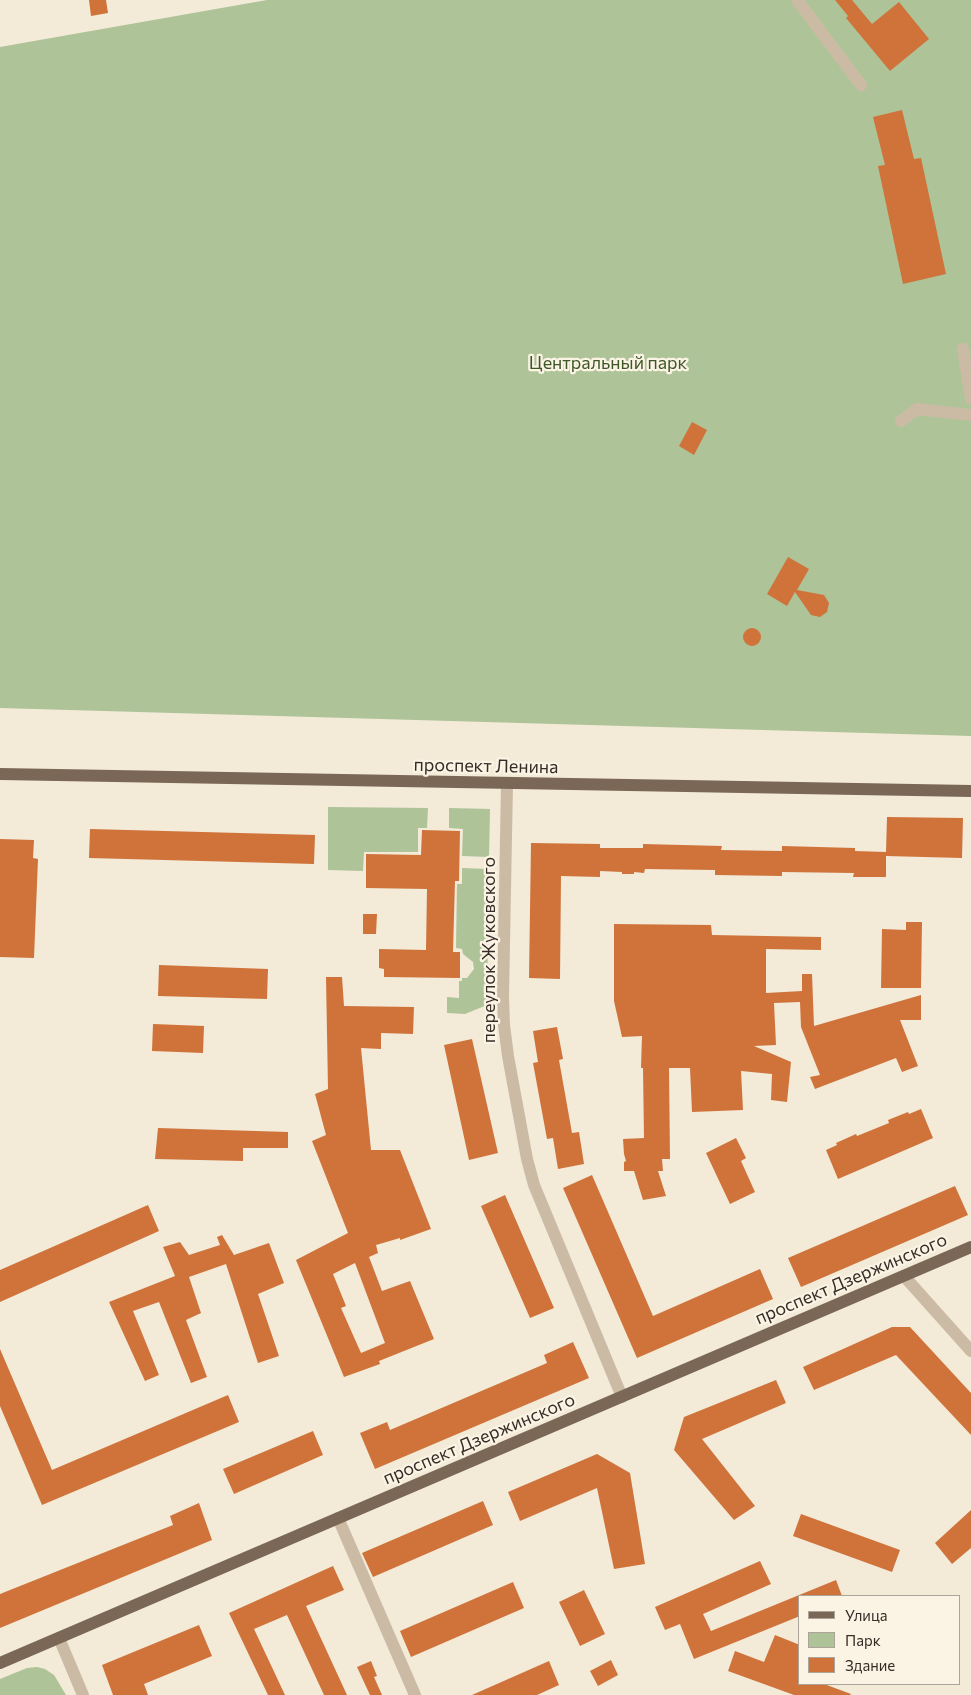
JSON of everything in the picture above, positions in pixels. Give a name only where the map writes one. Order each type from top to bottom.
[{"type":"main road","name":"проспект Ленина","points":[[0,774],[971,791]]},
{"type":"main road","name":"проспект Дзержинского","points":[[0,1663],[971,1247]]},
{"type":"street","points":[[797,0],[861,85]]},
{"type":"street","points":[[963,349],[971,399]]},
{"type":"street","points":[[901,421],[918,409],[971,414]]},
{"type":"street","name":"переулок Жуковского","points":[[507,784],[503,996],[509,1066],[527,1159],[534,1185],[622,1397]]},
{"type":"street","points":[[904,1276],[971,1351]]},
{"type":"street","points":[[338,1518],[415,1695]]},
{"type":"street","points":[[59,1638],[83,1695]]},
{"type":"green space","name":"Центральный парк","points":[[267,0],[971,0],[971,736],[0,708],[0,47]]},
{"type":"green space","points":[[328,807],[428,808],[427,828],[418,828],[418,852],[364,852],[363,871],[328,870]]},
{"type":"green space","points":[[449,808],[490,809],[489,857],[462,856],[463,829],[449,828]]},
{"type":"green space","points":[[462,868],[489,869],[487,1005],[465,1014],[447,1013],[447,997],[459,998],[459,981],[462,981],[462,978],[467,978],[474,969],[473,962],[463,954],[462,949],[456,948],[457,884],[462,884]]},
{"type":"green space","points":[[37,1667],[45,1669],[54,1675],[66,1695],[0,1695],[0,1679],[27,1668]]},
{"type":"building","points":[[89,0],[106,0],[108,13],[91,16]]},
{"type":"building","points":[[835,0],[852,0],[872,24],[899,2],[929,39],[890,71],[846,18],[848,16]]},
{"type":"building","points":[[902,110],[914,159],[921,158],[946,274],[903,284],[878,166],[885,165],[873,117]]},
{"type":"building","points":[[692,422],[707,430],[694,455],[679,446]]},
{"type":"building","points":[[788,557],[809,569],[797,590],[824,595],[829,603],[827,612],[820,617],[811,615],[795,592],[787,606],[767,594]]},
{"type":"building","points":[[748,628],[756,628],[761,633],[759,644],[748,646],[743,641],[743,633]]},
{"type":"building","points":[[887,817],[963,818],[962,858],[886,856],[886,877],[853,877],[854,873],[782,872],[782,876],[715,875],[715,870],[645,869],[644,873],[634,872],[634,874],[600,871],[600,877],[561,876],[560,979],[529,978],[531,843],[600,844],[600,848],[643,848],[643,844],[722,846],[721,850],[782,851],[782,846],[855,848],[855,851],[886,852]]},
{"type":"building","points":[[90,829],[315,835],[314,864],[89,858]]},
{"type":"building","points":[[422,830],[460,831],[459,881],[455,881],[453,952],[460,952],[460,978],[384,977],[384,969],[379,968],[379,949],[426,950],[427,889],[366,888],[366,854],[421,855]]},
{"type":"building","points":[[0,839],[34,840],[33,858],[38,859],[34,958],[0,957]]},
{"type":"building","points":[[363,914],[377,914],[376,934],[363,934]]},
{"type":"building","points":[[906,922],[922,922],[921,988],[881,988],[882,929],[906,930]]},
{"type":"building","points":[[614,924],[711,925],[712,935],[821,937],[821,950],[766,949],[766,993],[802,991],[802,974],[812,974],[814,1026],[921,995],[921,1020],[900,1020],[918,1066],[902,1072],[896,1058],[815,1089],[810,1077],[820,1075],[801,1027],[800,1002],[774,1003],[776,1045],[754,1046],[791,1062],[787,1102],[771,1100],[772,1074],[741,1071],[743,1110],[692,1112],[690,1068],[669,1068],[670,1159],[662,1159],[663,1171],[658,1171],[666,1196],[643,1200],[634,1171],[624,1171],[624,1162],[626,1161],[623,1139],[644,1138],[643,1068],[641,1068],[642,1036],[622,1037],[614,1001]]},
{"type":"building","points":[[159,965],[268,969],[267,999],[158,996]]},
{"type":"building","points":[[326,977],[342,977],[344,1006],[414,1007],[413,1034],[381,1033],[381,1049],[361,1048],[371,1150],[400,1150],[431,1229],[400,1240],[400,1238],[376,1245],[378,1253],[369,1257],[382,1291],[410,1281],[434,1339],[379,1361],[380,1364],[344,1377],[296,1260],[348,1233],[312,1141],[326,1135],[315,1094],[328,1089]],"holes":[[[355,1263],[385,1343],[361,1353],[341,1308],[346,1306],[333,1274]]]},
{"type":"building","points":[[153,1024],[204,1026],[203,1053],[152,1051]]},
{"type":"building","points":[[557,1027],[563,1059],[559,1060],[572,1133],[579,1132],[584,1164],[558,1169],[553,1138],[547,1139],[533,1063],[538,1062],[533,1031]]},
{"type":"building","points":[[472,1039],[498,1153],[469,1160],[444,1045]]},
{"type":"building","points":[[921,1109],[933,1138],[838,1179],[826,1150],[856,1134],[857,1136],[889,1123],[888,1120]]},
{"type":"building","points":[[158,1128],[288,1132],[288,1148],[243,1148],[243,1161],[155,1159]]},
{"type":"building","points":[[736,1138],[746,1158],[741,1161],[755,1192],[730,1204],[706,1153]]},
{"type":"building","points":[[592,1175],[653,1316],[760,1269],[773,1299],[637,1358],[563,1188]]},
{"type":"building","points":[[955,1186],[968,1215],[801,1287],[788,1258]]},
{"type":"building","points":[[505,1195],[554,1308],[530,1318],[481,1206]]},
{"type":"building","points":[[148,1205],[159,1231],[0,1302],[0,1270]]},
{"type":"building","points":[[222,1235],[234,1255],[269,1243],[284,1283],[258,1294],[279,1356],[258,1363],[226,1264],[189,1277],[201,1313],[186,1320],[207,1377],[191,1383],[159,1302],[133,1311],[159,1375],[145,1381],[109,1302],[175,1276],[163,1247],[180,1242],[189,1255],[220,1245],[217,1237]]},
{"type":"building","points":[[892,1327],[910,1327],[971,1393],[971,1435],[896,1355],[814,1390],[803,1367]]},
{"type":"building","points":[[573,1342],[589,1378],[375,1469],[360,1433],[387,1422],[390,1430],[547,1363],[544,1355]]},
{"type":"building","points":[[0,1349],[52,1470],[228,1395],[239,1422],[42,1505],[0,1406]]},
{"type":"building","points":[[776,1380],[786,1403],[702,1439],[755,1506],[734,1520],[674,1450],[684,1417]]},
{"type":"building","points":[[313,1431],[323,1455],[234,1494],[223,1469]]},
{"type":"building","points":[[597,1454],[630,1473],[645,1564],[614,1569],[597,1488],[520,1521],[508,1492]]},
{"type":"building","points":[[483,1501],[493,1525],[373,1577],[362,1553]]},
{"type":"building","points":[[199,1503],[212,1540],[0,1628],[0,1594],[173,1525],[170,1516]]},
{"type":"building","points":[[971,1510],[971,1548],[952,1564],[935,1543]]},
{"type":"building","points":[[801,1514],[900,1550],[892,1572],[793,1536]]},
{"type":"building","points":[[760,1561],[771,1584],[703,1614],[711,1631],[798,1596],[798,1617],[694,1659],[680,1624],[665,1630],[655,1607]]},
{"type":"building","points":[[333,1566],[344,1590],[306,1606],[347,1695],[324,1695],[287,1615],[254,1629],[285,1695],[268,1695],[229,1613]]},
{"type":"building","points":[[836,1580],[842,1595],[799,1595]]},
{"type":"building","points":[[513,1582],[524,1608],[411,1657],[400,1631]]},
{"type":"building","points":[[584,1590],[605,1634],[580,1646],[559,1602]]},
{"type":"building","points":[[199,1625],[212,1656],[144,1684],[148,1695],[113,1695],[102,1665]]},
{"type":"building","points":[[775,1635],[798,1644],[798,1685],[827,1685],[851,1694],[794,1695],[728,1671],[735,1651],[764,1662]]},
{"type":"building","points":[[611,1660],[618,1675],[598,1686],[590,1671]]},
{"type":"building","points":[[371,1661],[377,1676],[374,1677],[382,1695],[370,1695],[357,1667]]},
{"type":"building","points":[[549,1661],[559,1685],[537,1695],[472,1695]]}]
